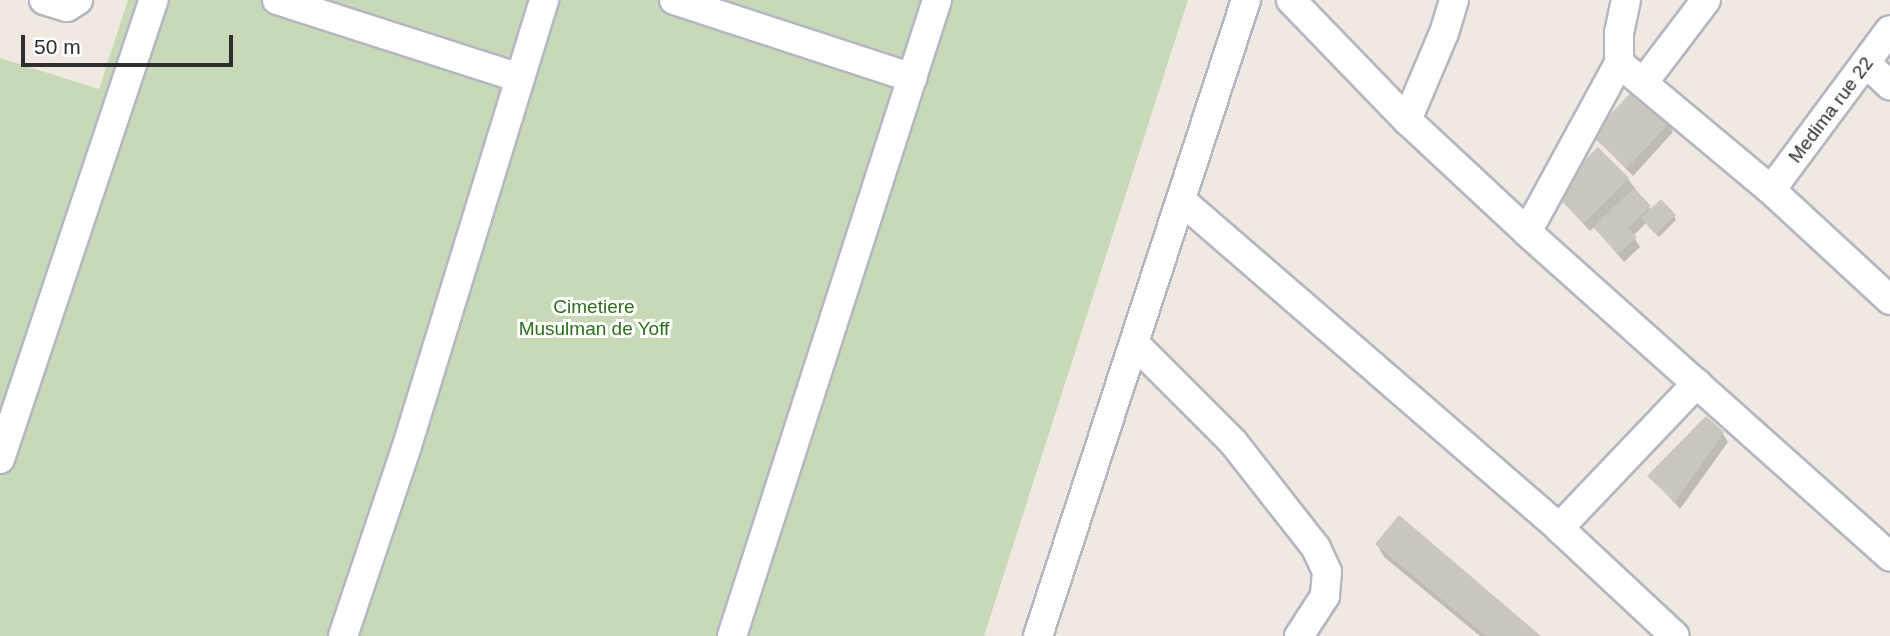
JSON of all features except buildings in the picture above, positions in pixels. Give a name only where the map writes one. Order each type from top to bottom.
[{"type":"street","points":[[44,0],[67,7],[78,0]]},
{"type":"street","points":[[0,459],[153,0]]},
{"type":"street","points":[[277,0],[520,78]]},
{"type":"street","points":[[343,636],[406,449],[544,0]]},
{"type":"street","points":[[674,0],[912,78]]},
{"type":"street","points":[[732,636],[937,0]]},
{"type":"street","points":[[1038,636],[1247,0]]},
{"type":"street","points":[[1291,0],[1407,120],[1527,232],[1890,556]]},
{"type":"street","points":[[1407,120],[1444,33],[1454,0]]},
{"type":"street","points":[[1527,232],[1619,63],[1619,33],[1626,0]]},
{"type":"street","points":[[1643,83],[1706,0]]},
{"type":"street","name":"Medima rue 22","points":[[1771,190],[1890,30]]},
{"type":"street","points":[[1619,63],[1771,190],[1890,300]]},
{"type":"street","points":[[1866,63],[1890,85]]},
{"type":"street","points":[[1182,201],[1559,528],[1675,636]]},
{"type":"street","points":[[1134,342],[1233,442],[1316,548],[1327,572],[1325,596],[1299,636]]},
{"type":"street","points":[[1559,528],[1697,383]]},
{"type":"green space","name":"Cimetiere Musulman de Yoff","points":[[128,0],[1188,0],[984,636],[0,636],[0,58],[99,89]]}]
